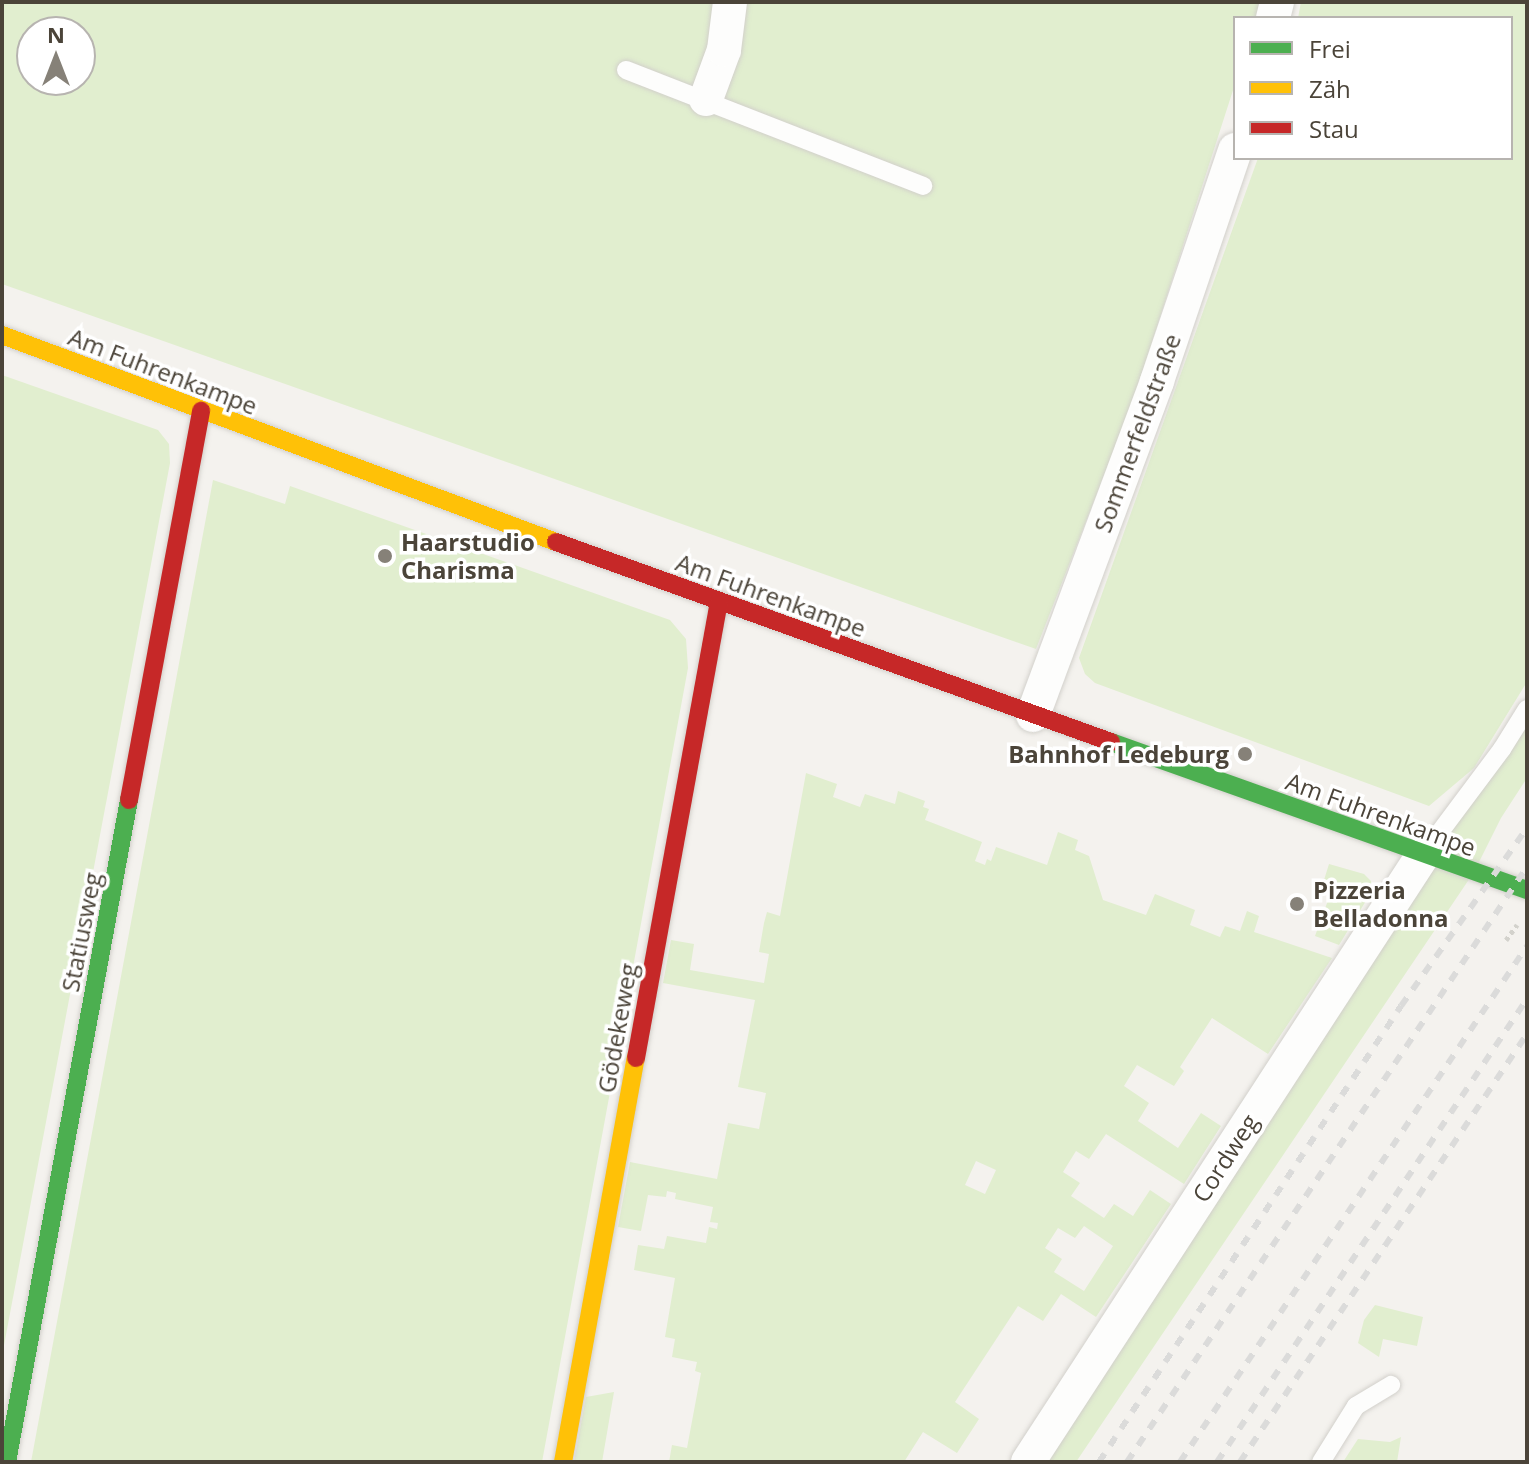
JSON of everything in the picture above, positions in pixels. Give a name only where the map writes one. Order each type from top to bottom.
[{"type":"street","points":[[706,99],[724,50],[730,2]]},
{"type":"street","name":"Sommerfeldstraße","points":[[1033,715],[1157,381],[1233,156]]},
{"type":"street","name":"Am Fuhrenkampe","points":[[2,335],[719,603],[1527,890]]},
{"type":"street","name":"Statiusweg","points":[[7,1462],[201,411]]},
{"type":"street","name":"Gödekeweg","points":[[563,1462],[719,603]]},
{"type":"street","name":"Cordweg","points":[[1028,1462],[1423,855]]},
{"type":"lane","points":[[626,70],[923,186]]},
{"type":"lane","points":[[1423,855],[1502,749],[1527,709]]},
{"type":"lane","points":[[1321,1462],[1356,1406],[1391,1385]]},
{"type":"green space","points":[[2,2],[1261,2],[1257,16],[1233,16],[1233,90],[1133,401],[1036,649],[2,284]]},
{"type":"green space","points":[[1301,2],[1527,2],[1527,682],[1474,768],[1429,806],[1095,683],[1085,674],[1079,658],[1257,160],[1513,160],[1513,16],[1298,16]]},
{"type":"green space","points":[[2,375],[158,430],[169,444],[170,463],[2,1356]]},
{"type":"green space","points":[[213,480],[285,504],[290,486],[670,620],[686,639],[688,668],[542,1462],[31,1462]]},
{"type":"green space","points":[[1527,724],[1527,778],[1501,818],[1474,872],[1076,1462],[1028,1462],[1429,853]]},
{"type":"green space","points":[[806,773],[837,784],[833,797],[860,807],[865,794],[895,804],[898,791],[925,801],[923,807],[929,809],[925,820],[982,842],[975,861],[985,865],[987,859],[991,861],[996,847],[1047,865],[1058,832],[1078,840],[1075,850],[1089,856],[1103,900],[1146,915],[1155,894],[1195,910],[1190,925],[1220,937],[1225,926],[1240,931],[1247,911],[1259,916],[1254,932],[1332,958],[1268,1054],[1212,1018],[1180,1067],[1184,1071],[1174,1086],[1137,1065],[1124,1086],[1149,1103],[1138,1121],[1178,1148],[1201,1113],[1221,1126],[1184,1184],[1106,1134],[1089,1159],[1076,1151],[1063,1172],[1080,1183],[1071,1196],[1104,1218],[1114,1204],[1133,1216],[1150,1190],[1171,1204],[1096,1317],[1061,1294],[1043,1321],[1018,1306],[955,1402],[979,1419],[957,1453],[923,1432],[904,1462],[669,1462],[672,1445],[687,1448],[701,1373],[695,1371],[697,1362],[672,1357],[675,1339],[665,1337],[675,1278],[634,1270],[638,1245],[664,1249],[667,1236],[706,1243],[709,1227],[717,1229],[718,1223],[710,1222],[713,1207],[675,1199],[676,1193],[667,1191],[666,1197],[648,1195],[641,1231],[618,1227],[630,1162],[717,1179],[728,1123],[759,1129],[766,1093],[738,1087],[755,1000],[663,983],[671,940],[694,944],[690,970],[764,983],[769,954],[759,952],[764,923],[767,912],[780,916]],"holes":[[[976,1161],[996,1170],[985,1194],[965,1185]],[[1084,1226],[1113,1246],[1084,1291],[1054,1272],[1062,1259],[1045,1248],[1058,1228],[1075,1238]]]},
{"type":"green space","points":[[1329,864],[1364,874],[1371,881],[1372,891],[1339,945],[1315,936],[1334,884],[1324,880]]},
{"type":"green space","points":[[1375,1305],[1423,1317],[1417,1346],[1383,1339],[1379,1357],[1358,1343],[1364,1320]]},
{"type":"green space","points":[[614,1392],[602,1462],[574,1462],[586,1397]]},
{"type":"green space","points":[[1401,1437],[1397,1462],[1343,1462],[1358,1439],[1390,1442]]},
{"type":"railway","points":[[1099,1462],[1401,1006],[1527,828]]},
{"type":"railway","points":[[1127,1462],[1527,867]]},
{"type":"railway","points":[[1180,1462],[1527,946]]},
{"type":"railway","points":[[1217,1462],[1527,999]]},
{"type":"railway","points":[[1240,1462],[1527,1034]]},
{"type":"traffic: fast","points":[[1111,742],[1527,890]]},
{"type":"traffic: fast","points":[[7,1462],[129,800]]},
{"type":"traffic: slow","points":[[2,335],[556,542]]},
{"type":"traffic: slow","points":[[563,1462],[636,1058]]},
{"type":"traffic: jam","points":[[129,800],[201,411]]},
{"type":"traffic: jam","points":[[556,542],[1111,742]]},
{"type":"traffic: jam","points":[[636,1058],[719,603]]},
{"type":"place","name":"Haarstudio Charisma","points":[[385,556]]},
{"type":"place","name":"Bahnhof Ledeburg","points":[[1245,754]]},
{"type":"place","name":"Pizzeria Belladonna","points":[[1297,904]]}]
